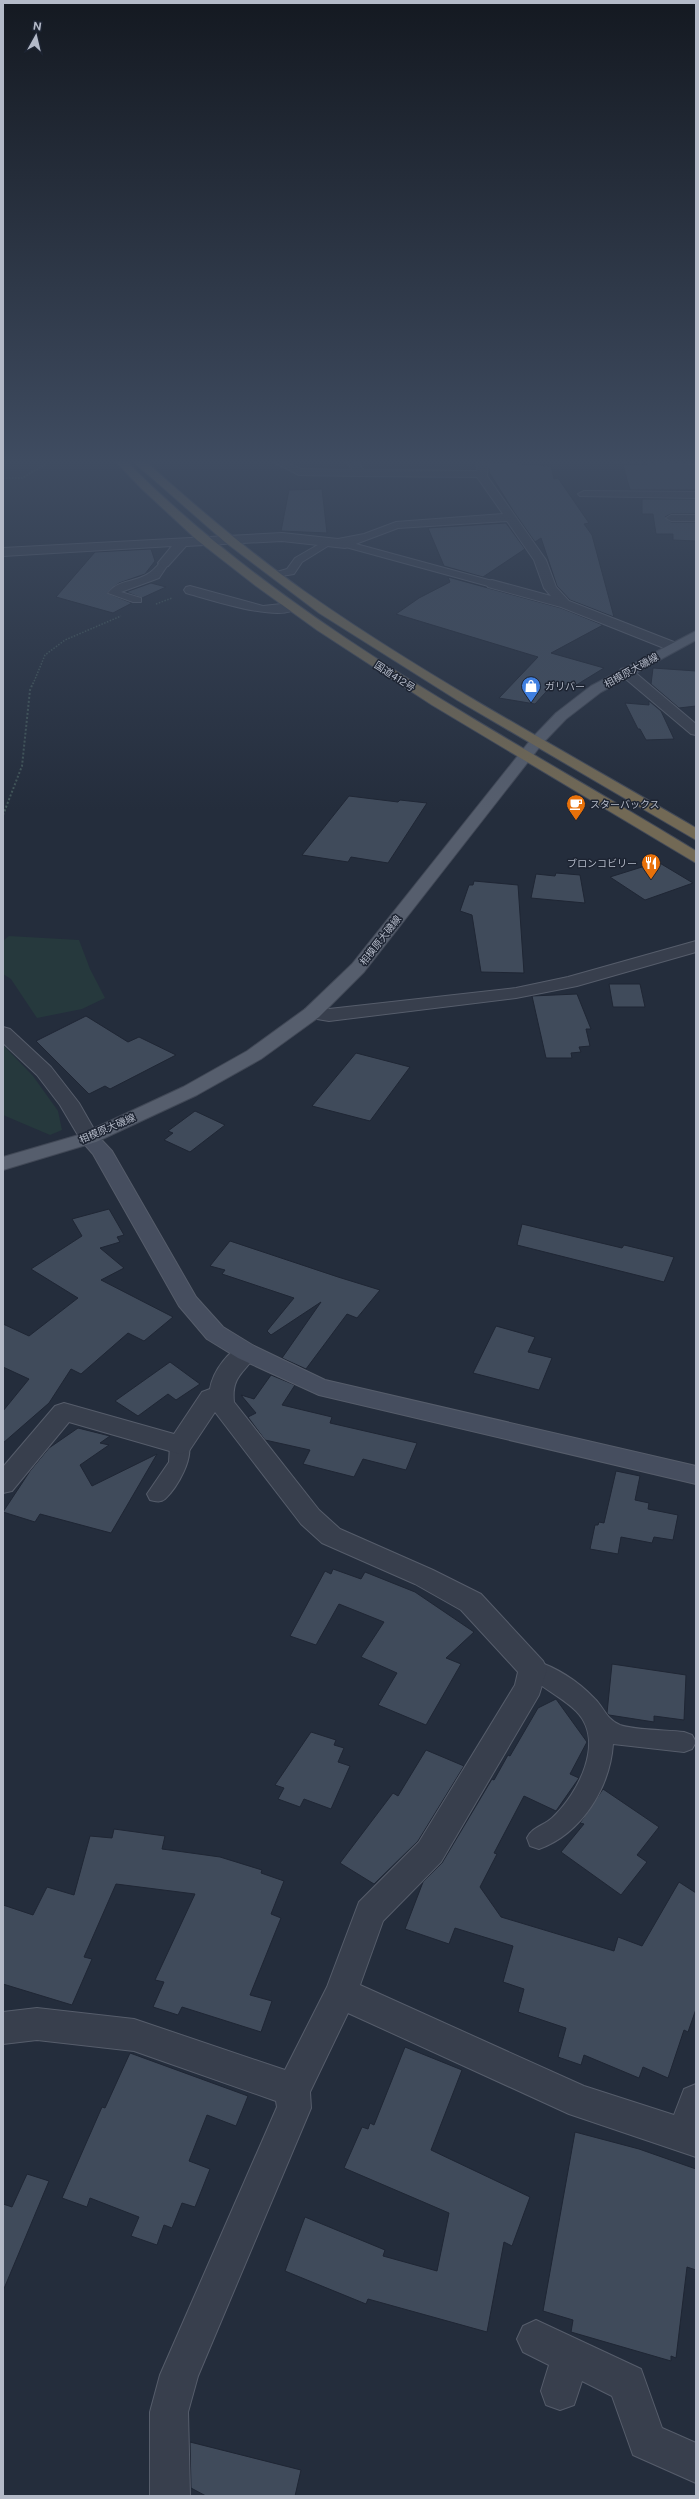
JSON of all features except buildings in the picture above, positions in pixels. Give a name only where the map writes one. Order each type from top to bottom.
[{"type":"highway","name":"国道412号","points":[[251,577],[291,607],[401,680],[696,858]]},
{"type":"highway","name":"国道412号","points":[[279,577],[323,609],[407,663],[696,835]]},
{"type":"main road","name":"相模原大磯線","points":[[3,1164],[89,1138],[190,1091],[254,1055],[312,1013],[358,968],[448,852],[527,756],[537,741],[578,702],[626,672],[696,635]]},
{"type":"street","points":[[546,577],[550,588],[565,604],[578,611],[623,626],[674,647]]},
{"type":"street","points":[[492,584],[552,602],[565,604]]},
{"type":"street","points":[[190,590],[263,610],[291,607]]},
{"type":"street","points":[[626,672],[696,731]]},
{"type":"street","points":[[312,1013],[329,1015],[516,993],[571,982],[696,946]]},
{"type":"street","points":[[3,1032],[44,1071],[69,1103],[89,1138],[102,1151],[187,1301],[215,1333],[246,1352],[319,1387],[696,1475]]},
{"type":"street","points":[[170,2496],[169,2412],[178,2375],[294,2108],[293,2090],[341,1993],[370,1912],[430,1852],[529,1687],[533,1669],[471,1602],[424,1576],[331,1536],[310,1517],[222,1404],[220,1394],[225,1374],[246,1352]]},
{"type":"street","points":[[3,1484],[64,1412],[180,1445],[211,1398],[220,1394]]},
{"type":"street","points":[[341,1993],[581,2102],[691,2138],[696,2100]]},
{"type":"street","points":[[3,2028],[37,2024],[134,2034],[293,2090]]},
{"type":"street","points":[[536,2339],[627,2383],[647,2441],[696,2463]]},
{"type":"street","points":[[560,2391],[571,2356]]},
{"type":"lane","points":[[137,600],[113,593],[118,588],[153,577]]},
{"type":"lane","points":[[464,577],[492,584]]},
{"type":"lane","points":[[157,1494],[179,1463],[180,1445]]},
{"type":"lane","points":[[533,1669],[555,1679],[583,1703],[599,1725],[616,1735],[684,1742]]},
{"type":"lane","points":[[539,1838],[559,1827],[578,1808],[593,1775],[601,1750],[599,1725]]},
{"type":"path","points":[[151,606],[190,590]]},
{"type":"path","points":[[3,815],[22,766],[30,690],[46,655],[66,640],[125,614]]},
{"type":"green space","points":[[9,936],[79,940],[90,969],[105,998],[82,1009],[37,1018],[11,979],[3,974],[3,941]]},
{"type":"green space","points":[[3,1045],[33,1076],[58,1111],[62,1130],[50,1135],[3,1115]]},
{"type":"place","name":"ガリバー","points":[[531,703]]},
{"type":"place","name":"スターバックス","points":[[576,821]]},
{"type":"place","name":"ブロンコビリー","points":[[651,880]]}]
